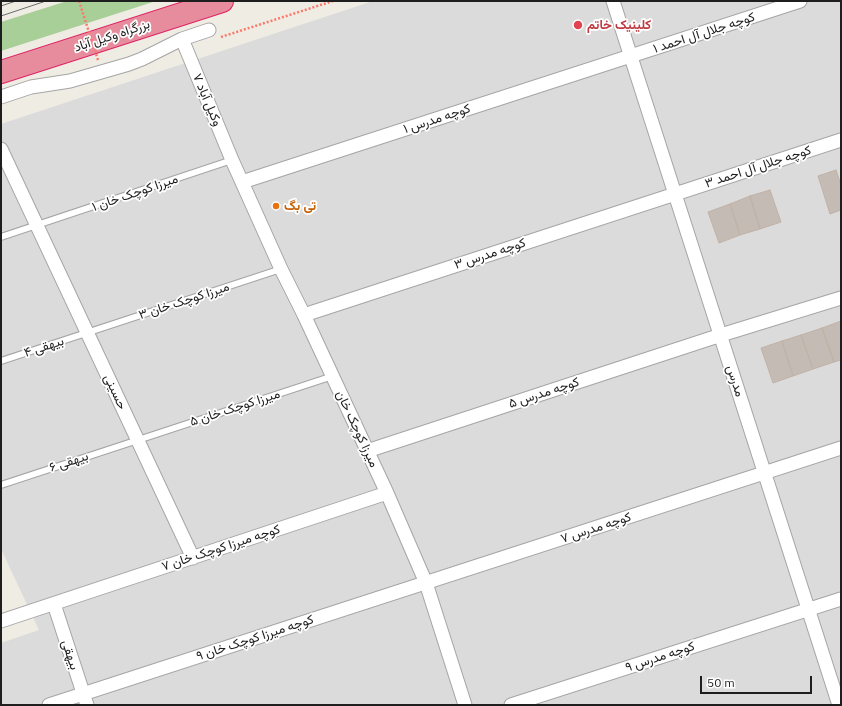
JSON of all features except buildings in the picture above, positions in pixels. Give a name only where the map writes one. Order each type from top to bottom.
[{"type":"highway","name":"بزرگراه وکیل آباد","points":[[1,72],[222,1]]},
{"type":"street","name":"مدرس","points":[[613,1],[839,705]]},
{"type":"street","name":"کوچه جلال آل احمد ۱","points":[[631,57],[800,1]]},
{"type":"street","points":[[1,97],[31,87],[70,81],[129,64],[182,40],[209,30]]},
{"type":"street","name":"۷ وکیل آباد","points":[[182,40],[232,160]]},
{"type":"street","name":"کوچه مدرس ۱","points":[[242,182],[631,57]]},
{"type":"street","name":"کوچه جلال آل احمد ۳","points":[[675,194],[841,140]]},
{"type":"street","name":"حسینی","points":[[1,149],[193,558]]},
{"type":"street","name":"میرزا کوچک خان","points":[[232,160],[281,269],[368,451],[426,583],[465,705]]},
{"type":"street","name":"کوچه مدرس ۳","points":[[304,315],[675,194]]},
{"type":"street","name":"کوچه مدرس ۵","points":[[368,451],[721,335],[841,298]]},
{"type":"street","name":"کوچه مدرس ۷","points":[[426,583],[841,448]]},
{"type":"street","name":"کوچه میرزا کوچک خان ۷","points":[[1,621],[387,493]]},
{"type":"street","name":"کوچه میرزا کوچک خان ۹","points":[[49,705],[85,700],[426,583]]},
{"type":"street","name":"کوچه مدرس ۹","points":[[511,705],[841,599]]},
{"type":"street","name":"بیهقی","points":[[54,604],[85,700]]},
{"type":"lane","name":"میرزا کوچک خان ۱","points":[[1,237],[232,160]]},
{"type":"lane","name":"میرزا کوچک خان ۳","points":[[87,332],[281,269]]},
{"type":"lane","name":"بیهقی ۴","points":[[1,361],[87,332]]},
{"type":"lane","name":"میرزا کوچک خان ۵","points":[[138,440],[333,376]]},
{"type":"lane","name":"بیهقی ۶","points":[[1,485],[138,440]]},
{"type":"path","points":[[79,1],[98,60]]},
{"type":"shaded area","points":[[373,1],[841,1],[841,705],[1,705],[1,643],[39,630],[1,549],[1,124]]},
{"type":"green space","points":[[67,1],[156,1],[1,51],[1,22]]},
{"type":"tram line","points":[[1,6],[16,1]]},
{"type":"tram line","points":[[1,16],[46,1]]},
{"type":"place","name":"کلینیک خاتم","points":[[578,25]]},
{"type":"place","name":"تی بگ","points":[[276,206]]}]
